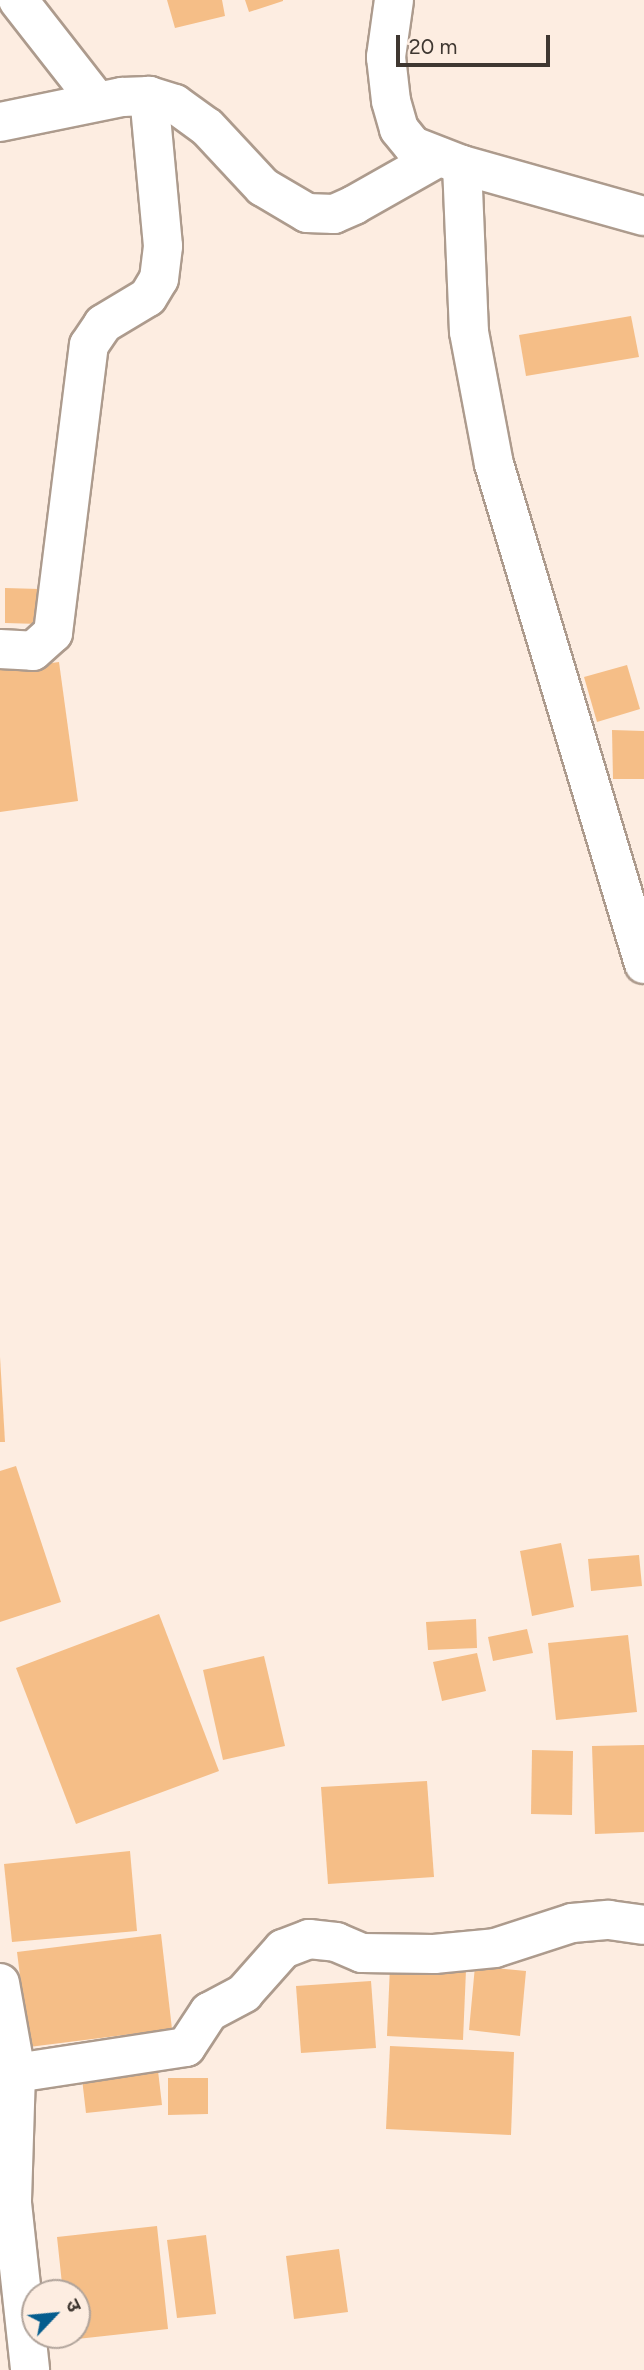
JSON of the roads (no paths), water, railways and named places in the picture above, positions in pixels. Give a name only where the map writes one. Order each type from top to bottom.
[{"type":"street","points":[[18,0],[97,101]]},
{"type":"street","points":[[394,0],[386,57],[399,129],[413,146],[450,161],[644,216]]},
{"type":"street","points":[[0,649],[33,651],[53,634],[89,345],[103,324],[148,297],[159,279],[163,246],[149,96]]},
{"type":"street","points":[[0,122],[97,101],[149,96],[175,104],[207,127],[263,187],[307,213],[334,214],[450,161]]},
{"type":"street","points":[[450,161],[469,332],[494,464],[643,954]]},
{"type":"street","points":[[16,2073],[187,2047],[209,2012],[244,1993],[283,1949],[309,1940],[336,1942],[362,1953],[423,1955],[495,1948],[572,1923],[609,1920],[644,1925]]},
{"type":"street","points":[[0,1983],[16,2073],[12,2203],[25,2369]]}]
